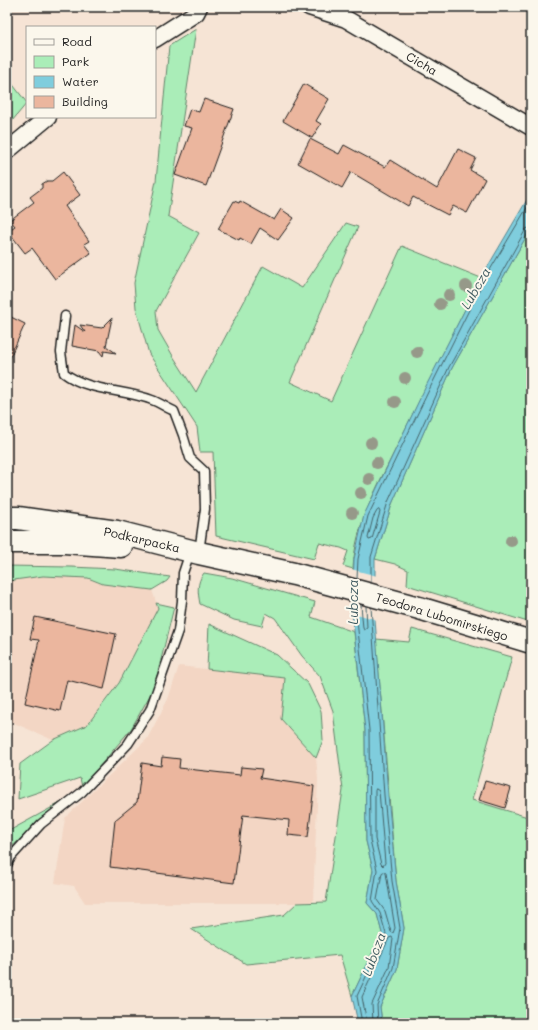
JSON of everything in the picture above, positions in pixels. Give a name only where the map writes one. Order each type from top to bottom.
[{"type":"highway","name":"Podkarpacka","points":[[7,518],[18,518],[117,532],[195,552]]},
{"type":"highway","name":"Podkarpacka","points":[[7,542],[65,542],[195,552]]},
{"type":"highway","name":"Teodora Lubomirskiego","points":[[195,552],[294,574],[419,608],[531,642]]},
{"type":"street","points":[[156,38],[196,12],[199,7]]},
{"type":"street","name":"Cicha","points":[[309,7],[346,19],[531,127]]},
{"type":"street","points":[[7,151],[47,118]]},
{"type":"lane","points":[[7,865],[11,858],[41,824],[82,792],[128,744],[150,710],[178,631],[182,601],[183,573],[195,552],[205,509],[204,471],[190,458],[174,411],[152,400],[84,384],[71,379],[64,374],[61,352],[65,316]]},
{"type":"shaded area","points":[[43,576],[88,578],[103,584],[152,590],[158,608],[119,683],[87,725],[53,740],[7,720],[7,581]]},
{"type":"shaded area","points":[[179,666],[285,678],[281,719],[316,758],[318,779],[313,903],[85,903],[74,886],[55,883],[65,818],[147,739],[168,699]]},
{"type":"green space","points":[[196,29],[168,216],[199,233],[156,311],[158,330],[196,392],[263,266],[302,288],[346,223],[358,227],[290,382],[331,401],[402,246],[481,278],[376,489],[358,536],[353,569],[343,566],[348,551],[341,548],[319,543],[314,559],[216,536],[213,452],[200,452],[197,427],[149,354],[136,308],[134,283],[156,181],[169,46]]},
{"type":"green space","points":[[7,77],[26,102],[26,104],[7,127]]},
{"type":"green space","points":[[531,228],[531,623],[407,585],[408,570],[395,564],[375,559],[392,504],[452,368]]},
{"type":"green space","points":[[7,566],[115,569],[170,577],[167,581],[152,590],[103,584],[88,578],[43,576],[7,581]]},
{"type":"green space","points":[[204,573],[232,578],[315,602],[311,617],[354,632],[365,730],[366,841],[373,870],[367,903],[377,914],[382,933],[352,996],[340,955],[246,964],[191,929],[284,915],[297,903],[326,902],[343,790],[333,711],[320,676],[302,656],[275,618],[266,613],[262,626],[234,620],[200,604],[198,592],[199,584]]},
{"type":"green space","points":[[156,603],[174,607],[154,688],[131,729],[82,787],[80,778],[18,799],[20,764],[53,740],[87,725],[119,683],[158,608]]},
{"type":"green space","points":[[209,624],[277,655],[308,684],[321,711],[323,740],[316,758],[281,719],[285,678],[207,669]]},
{"type":"green space","points":[[412,629],[512,657],[472,800],[531,818],[531,1023],[382,1023],[380,1007],[397,969],[404,928],[396,881],[376,639],[409,642]]},
{"type":"green space","points":[[60,803],[7,851],[7,832]]},
{"type":"water","name":"Lubcza","points":[[531,193],[531,228],[452,368],[392,504],[375,559],[375,619],[388,795],[396,881],[404,928],[397,969],[380,1007],[382,1023],[358,1023],[352,996],[382,933],[377,914],[367,903],[373,870],[366,841],[365,730],[352,612],[354,559],[364,515],[426,386],[481,278]]},
{"type":"pier","points":[[351,569],[377,576],[377,620],[350,612]]},
{"type":"building","points":[[304,84],[329,99],[316,121],[321,124],[312,138],[283,121]]},
{"type":"building","points":[[204,99],[234,109],[206,186],[175,175],[192,128],[184,126],[190,109],[199,112]]},
{"type":"building","points":[[310,139],[339,154],[344,145],[385,167],[390,160],[437,189],[458,149],[476,158],[470,170],[485,179],[467,213],[453,206],[448,215],[413,197],[408,206],[351,172],[342,188],[298,163]]},
{"type":"building","points":[[63,172],[80,195],[65,206],[89,241],[84,244],[91,253],[55,279],[32,248],[25,253],[8,231],[15,226],[10,220],[34,202],[30,197],[42,188],[42,184],[47,181],[52,181]]},
{"type":"building","points":[[234,201],[239,203],[240,201],[274,220],[281,209],[294,218],[278,240],[260,228],[251,244],[240,238],[239,240],[218,229]]},
{"type":"building","points":[[7,315],[25,324],[7,364]]},
{"type":"building","points":[[112,318],[106,346],[116,353],[104,351],[103,356],[99,351],[72,346],[75,325],[85,332],[80,325],[102,328]]},
{"type":"building","points":[[35,617],[116,634],[104,689],[67,680],[60,711],[25,703],[39,640],[30,639]]},
{"type":"building","points":[[162,757],[180,759],[179,768],[240,775],[241,767],[262,769],[260,778],[314,786],[308,837],[288,835],[289,820],[243,815],[234,883],[110,867],[115,820],[137,802],[142,763],[161,766]]},
{"type":"building","points":[[485,781],[511,788],[505,808],[479,800]]}]
